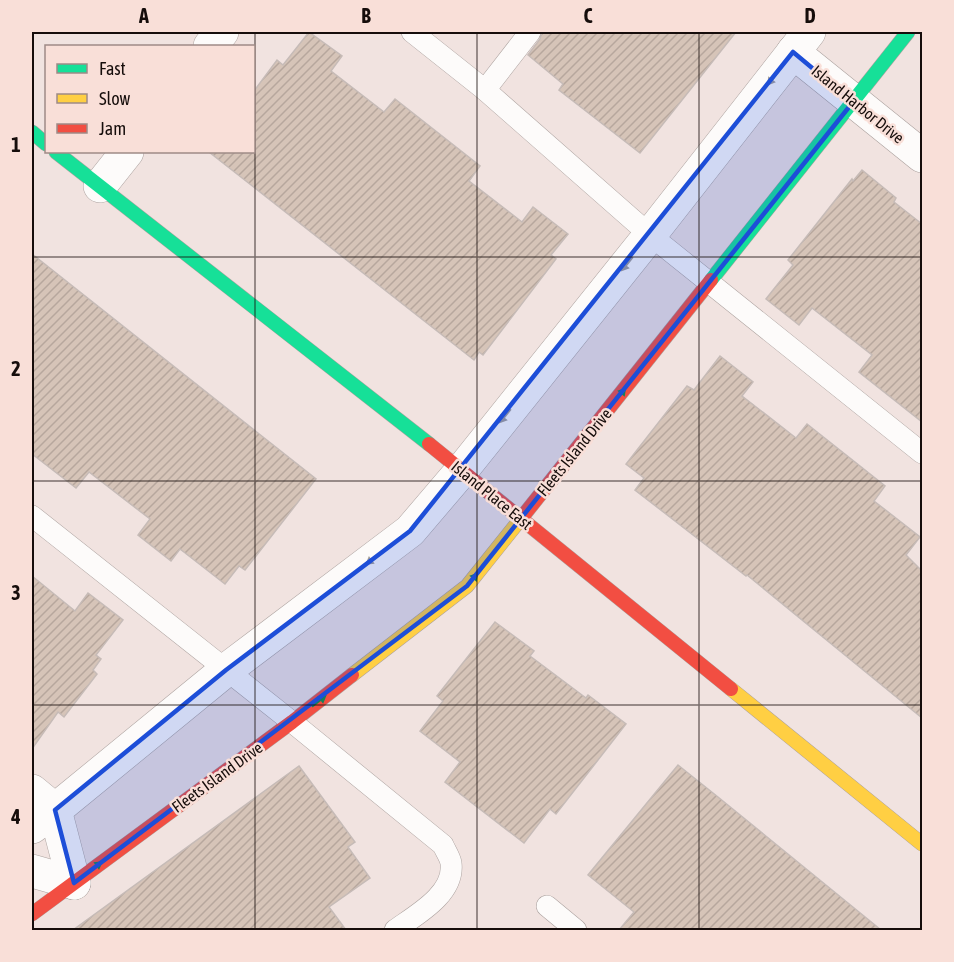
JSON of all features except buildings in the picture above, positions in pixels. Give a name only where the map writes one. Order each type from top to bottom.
[{"type":"street","points":[[211,45],[222,32]]},
{"type":"street","name":"Fleets Island Drive","points":[[32,914],[292,722],[467,586],[908,32]]},
{"type":"street","points":[[74,883],[39,810],[410,531],[462,470],[650,235],[801,42]]},
{"type":"street","name":"Island Harbor Drive","points":[[801,42],[853,102],[922,156]]},
{"type":"street","points":[[32,132],[45,143]]},
{"type":"street","name":"Island Place East","points":[[57,153],[462,470],[922,844]]},
{"type":"street","points":[[100,186],[126,153]]},
{"type":"street","points":[[32,871],[74,883]]},
{"type":"lane","points":[[412,32],[485,90],[650,235],[922,453]]},
{"type":"lane","points":[[485,90],[530,32]]},
{"type":"lane","points":[[32,516],[443,845],[451,863],[448,882],[437,898],[396,930]]},
{"type":"lane","points":[[547,906],[576,930]]},
{"type":"highlighted area","points":[[793,52],[853,102],[467,586],[74,883],[55,810],[226,670],[410,531]]},
{"type":"traffic: fast","points":[[711,280],[908,32]]},
{"type":"traffic: fast","points":[[32,132],[45,143]]},
{"type":"traffic: fast","points":[[57,153],[429,444]]},
{"type":"traffic: slow","points":[[352,675],[467,586],[523,516]]},
{"type":"traffic: slow","points":[[731,689],[922,844]]},
{"type":"traffic: jam","points":[[523,516],[711,280]]},
{"type":"traffic: jam","points":[[429,444],[731,689]]},
{"type":"traffic: jam","points":[[32,914],[352,675]]}]
